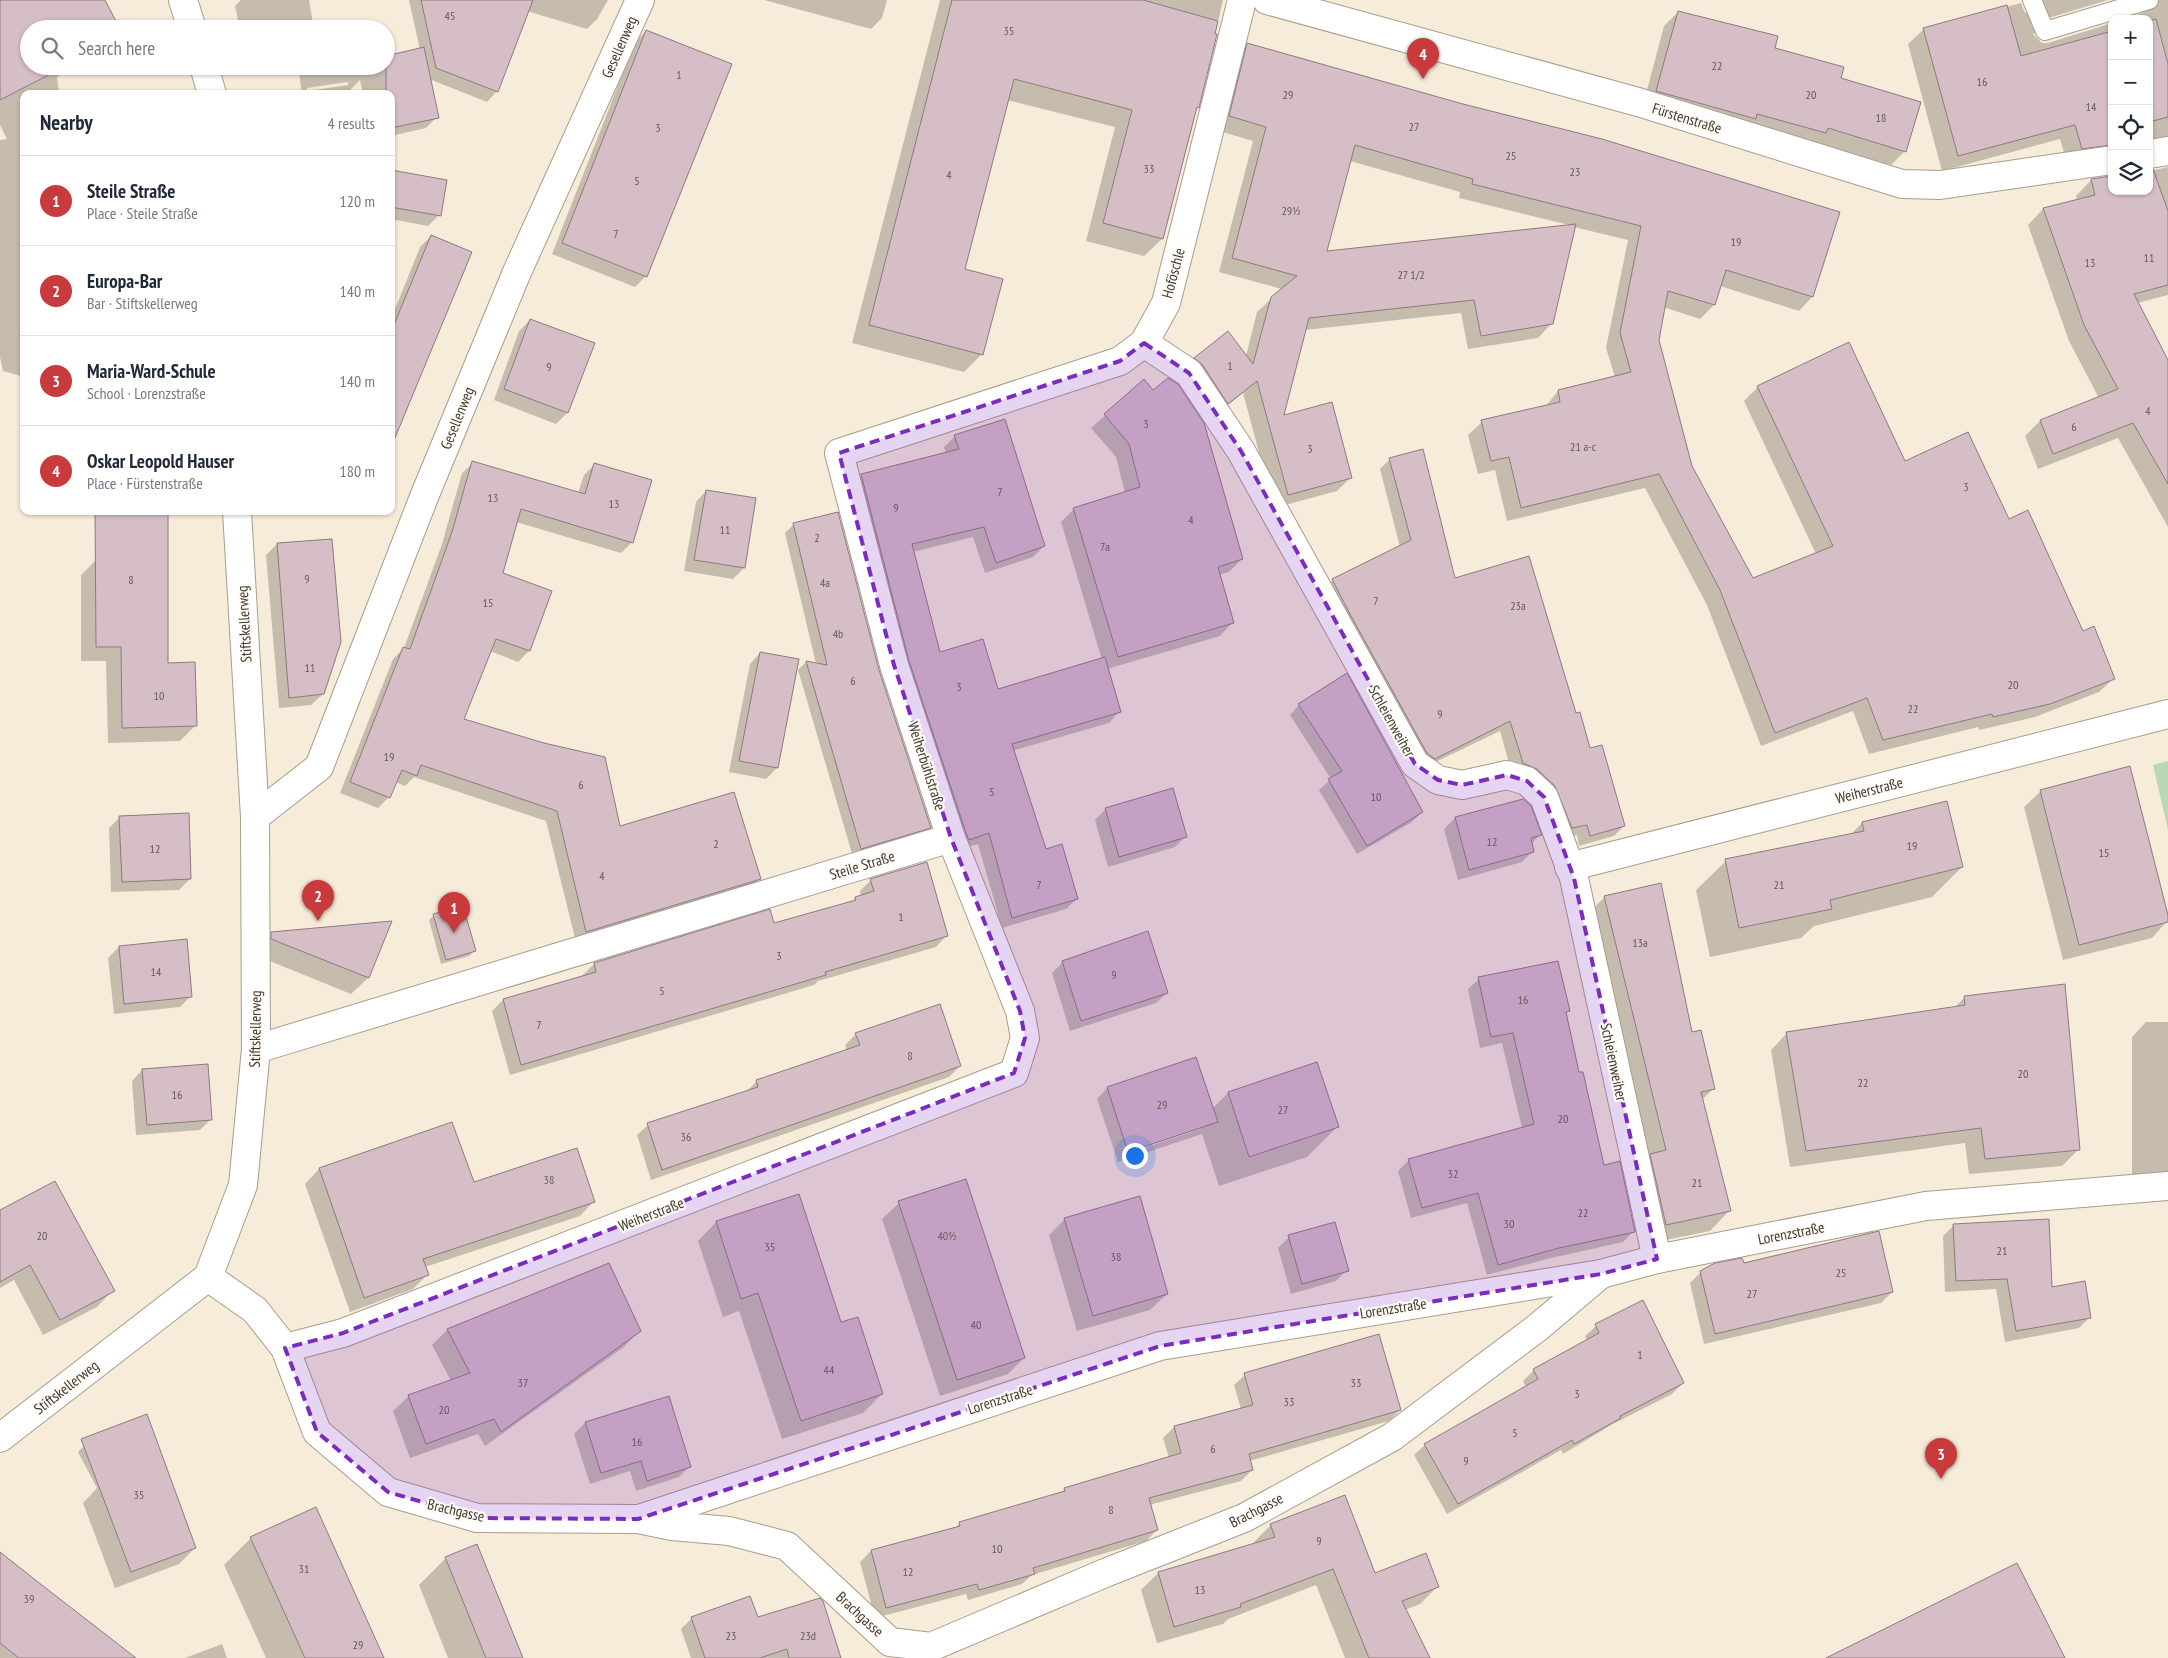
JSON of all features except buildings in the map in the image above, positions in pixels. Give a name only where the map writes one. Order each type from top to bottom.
[{"type":"street","points":[[183,0],[189,20]]},
{"type":"street","name":"Gesellenweg","points":[[255,817],[319,767],[421,507],[517,272],[640,0]]},
{"type":"street","name":"Hoföschle","points":[[839,453],[1120,361],[1144,343],[1166,303],[1242,0]]},
{"type":"street","name":"Fürstenstraße","points":[[1267,0],[1638,102],[1902,184],[1940,185],[2108,161]]},
{"type":"street","points":[[207,75],[211,90]]},
{"type":"street","points":[[2153,153],[2168,151]]},
{"type":"street","name":"Schleienweiher","points":[[1144,343],[1188,373],[1241,451],[1416,764],[1438,780],[1462,785],[1507,775],[1527,781],[1544,797],[1574,878],[1657,1259]]},
{"type":"street","name":"Weiherbühlstraße","points":[[839,453],[894,665],[951,838],[1020,1011],[1025,1038],[1014,1072]]},
{"type":"street","name":"Stiftskellerweg","points":[[0,1438],[208,1277],[243,1185],[256,1049],[255,817],[237,515]]},
{"type":"street","name":"Weiherstraße","points":[[1570,867],[2168,714]]},
{"type":"street","name":"Steile Straße","points":[[256,1049],[951,838]]},
{"type":"street","name":"Weiherstraße","points":[[285,1348],[343,1333],[1014,1072]]},
{"type":"street","name":"Lorenzstraße","points":[[638,1519],[1160,1346],[1601,1274],[1657,1259],[1926,1206],[2168,1186]]},
{"type":"street","name":"Brachgasse","points":[[208,1277],[255,1310],[285,1348],[317,1432],[388,1492],[477,1518],[638,1519],[672,1526],[729,1532],[787,1546],[812,1572],[847,1601],[890,1642],[931,1647],[1096,1577],[1244,1518],[1392,1437],[1537,1328],[1601,1274]]},
{"type":"lane","points":[[2032,0],[2045,30],[2149,0]]},
{"type":"highlighted area","points":[[1144,343],[1189,373],[1241,451],[1415,764],[1438,780],[1462,785],[1507,775],[1527,781],[1544,797],[1574,878],[1657,1259],[1601,1274],[1160,1346],[638,1519],[477,1518],[388,1492],[317,1432],[285,1348],[343,1333],[1014,1073],[1025,1038],[1020,1011],[951,838],[894,665],[839,453],[1120,361]]},
{"type":"green space","points":[[2168,761],[2168,830],[2153,765]]},
{"type":"place","name":"Oskar Leopold Hauser","points":[[1423,79]]},
{"type":"place","name":"Europa-Bar","points":[[318,921]]},
{"type":"place","name":"Steile Straße","points":[[454,933]]},
{"type":"place","name":"Maria-Ward-Schule","points":[[1941,1479]]}]
